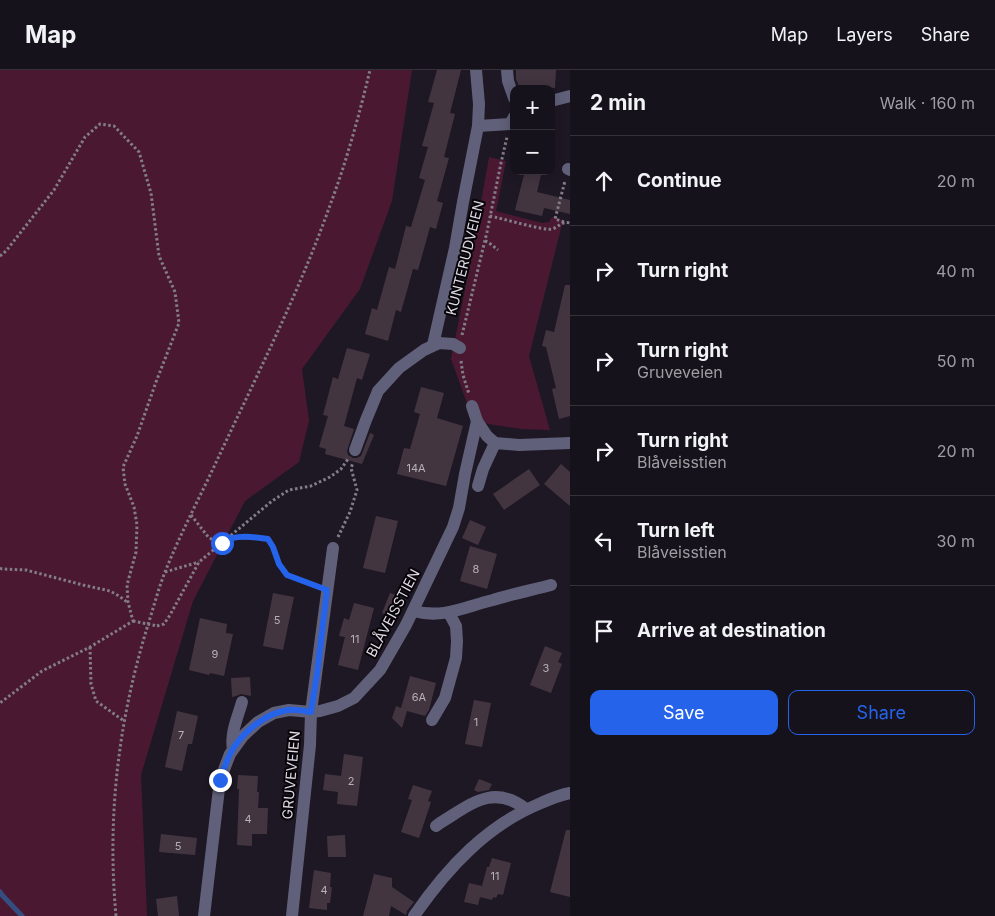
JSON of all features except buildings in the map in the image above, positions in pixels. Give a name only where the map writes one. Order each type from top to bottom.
[{"type":"street","points":[[433,346],[455,248],[478,126],[479,104],[476,70]]},
{"type":"street","points":[[506,70],[510,87]]},
{"type":"street","points":[[555,100],[570,96]]},
{"type":"street","points":[[478,126],[510,121]]},
{"type":"street","points":[[355,450],[378,391],[399,368],[411,358],[439,344],[453,344],[460,348]]},
{"type":"street","points":[[472,406],[477,421],[487,436],[495,443],[519,445],[570,443]]},
{"type":"street","name":"BLÅVEISSTIEN","points":[[204,916],[220,780],[230,754],[243,736],[258,722],[274,713],[289,710],[311,712],[338,706],[358,694],[380,670],[406,625],[454,527],[477,421]]},
{"type":"street","points":[[478,486],[483,469],[495,443]]},
{"type":"street","name":"GRUVEVEIEN","points":[[292,916],[310,745],[311,712],[333,548]]},
{"type":"street","points":[[413,611],[449,613],[551,585]]},
{"type":"street","points":[[432,720],[445,698],[456,658],[456,626],[449,613]]},
{"type":"street","points":[[233,749],[233,734],[242,702]]},
{"type":"street","points":[[414,916],[429,894],[470,848],[526,809],[570,793]]},
{"type":"street","points":[[436,826],[484,798],[499,796],[520,804],[526,809]]},
{"type":"path","points":[[116,916],[113,854],[115,792],[124,721],[137,661],[165,572],[284,316],[318,238],[330,207],[370,70]]},
{"type":"path","points":[[0,256],[54,190],[85,137],[100,124],[114,126],[139,152],[151,193],[159,256],[174,292],[180,323],[137,436],[123,467],[125,484],[134,507],[137,526],[136,552],[127,585],[128,602],[133,621]]},
{"type":"path","name":"KUNTERUDVEIEN","points":[[472,406],[463,375],[460,348],[510,129]]},
{"type":"path","points":[[564,223],[555,219],[569,170]]},
{"type":"path","points":[[490,216],[552,229],[560,224],[570,223]]},
{"type":"path","points":[[485,241],[498,250]]},
{"type":"path","points":[[0,702],[42,671],[90,647],[133,621],[157,626],[164,624],[199,562],[272,501],[290,490],[311,486],[330,477],[341,469],[355,450]]},
{"type":"path","points":[[333,548],[350,512],[357,490],[351,468],[355,450]]},
{"type":"path","points":[[191,516],[209,538],[222,543]]},
{"type":"path","points":[[227,539],[256,537],[268,539],[279,564],[287,575],[327,590]]},
{"type":"path","points":[[165,572],[199,562]]},
{"type":"path","points":[[0,568],[2,570],[26,570],[83,586],[110,591],[128,602]]},
{"type":"path","points":[[90,647],[91,684],[96,701],[124,721]]},
{"type":"shaded area","points":[[0,70],[412,70],[392,201],[360,289],[302,369],[309,421],[299,462],[245,501],[193,601],[141,775],[147,916],[0,916]]},
{"type":"shaded area","points":[[489,157],[506,161],[496,211],[542,223],[549,222],[552,217],[563,220],[529,356],[550,430],[522,429],[488,424],[472,417],[451,359]]},
{"type":"waterway","points":[[0,892],[22,916]]},
{"type":"route","points":[[220,780],[233,749],[258,722],[274,713],[289,710],[311,712],[327,590],[287,575],[279,564],[268,539],[256,537],[227,539],[222,543]]}]
